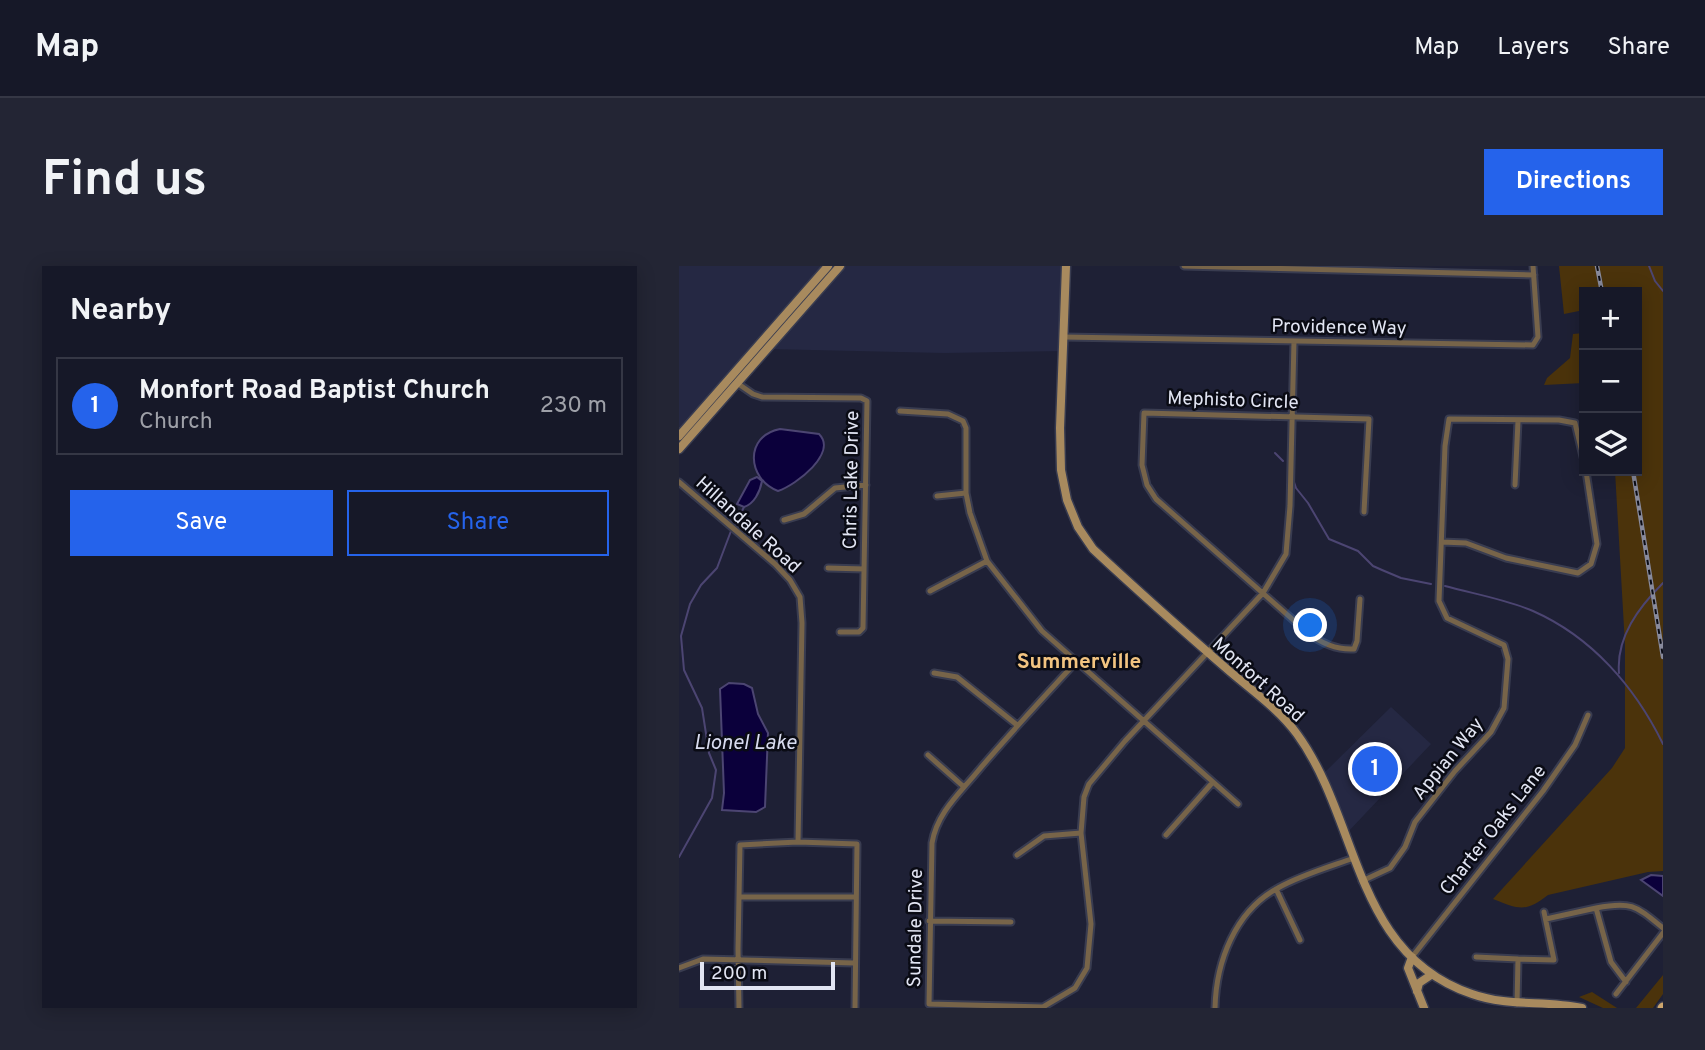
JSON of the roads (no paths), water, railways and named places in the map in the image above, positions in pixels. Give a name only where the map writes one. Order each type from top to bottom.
[{"type":"street","points":[[679,436],[828,266]]},
{"type":"street","points":[[679,449],[840,266]]},
{"type":"street","name":"Monfort Road","points":[[1066,266],[1059,449],[1067,500],[1078,527],[1093,548],[1296,732],[1322,777],[1362,881],[1383,921],[1412,957],[1431,975],[1473,995],[1517,1003],[1564,1004],[1582,1008]]},
{"type":"street","points":[[1184,266],[1534,275]]},
{"type":"street","name":"Providence Way","points":[[1063,337],[1533,345],[1538,337],[1533,266]]},
{"type":"street","name":"Sundale Drive","points":[[1076,662],[1017,725],[945,809],[934,831],[929,921],[929,1004],[1043,1007],[1075,988],[1087,968],[1091,924],[1081,833],[1084,797],[1089,784],[1101,767],[1206,651],[1263,593],[1286,554],[1290,506],[1294,341]]},
{"type":"street","name":"Chris Lake Drive","points":[[737,383],[762,397],[862,398],[867,401],[863,628],[859,632],[840,632]]},
{"type":"street","points":[[900,411],[948,414],[963,421],[966,428],[967,494],[970,513],[986,561],[1042,631],[1238,804]]},
{"type":"street","name":"Mephisto Circle","points":[[1360,599],[1357,641],[1354,649],[1346,649],[1318,640],[1263,593],[1156,499],[1147,485],[1142,465],[1144,413],[1369,419],[1364,512]]},
{"type":"street","name":"Appian Way","points":[[1362,881],[1390,868],[1405,847],[1415,822],[1455,771],[1491,732],[1504,708],[1508,659],[1504,645],[1447,618],[1439,601],[1445,446],[1449,419],[1559,420],[1575,423],[1579,440]]},
{"type":"street","points":[[1515,485],[1518,421]]},
{"type":"street","points":[[1442,542],[1466,543],[1506,558],[1579,573],[1591,564],[1597,544],[1587,476]]},
{"type":"street","name":"Hillandale Road","points":[[679,482],[775,564],[790,580],[800,597],[802,623],[798,842]]},
{"type":"street","points":[[784,520],[804,514],[835,488],[866,485]]},
{"type":"street","points":[[937,496],[967,494]]},
{"type":"street","points":[[930,590],[986,561]]},
{"type":"street","points":[[828,568],[864,569]]},
{"type":"street","points":[[934,673],[957,677],[1017,725]]},
{"type":"street","name":"Charter Oaks Lane","points":[[1412,957],[1543,791],[1575,745],[1588,715]]},
{"type":"street","points":[[928,755],[964,787]]},
{"type":"street","points":[[1166,835],[1213,782]]},
{"type":"street","points":[[1017,855],[1044,836],[1081,833]]},
{"type":"street","points":[[739,1008],[740,845],[798,842],[857,844],[855,1008]]},
{"type":"street","points":[[1215,1008],[1220,967],[1231,937],[1251,911],[1276,888],[1354,858]]},
{"type":"street","points":[[1276,888],[1300,940]]},
{"type":"street","points":[[740,897],[856,897]]},
{"type":"street","points":[[1546,919],[1623,904],[1633,906],[1663,928]]},
{"type":"street","points":[[1596,908],[1611,962],[1626,982]]},
{"type":"street","points":[[1476,957],[1554,960],[1544,912]]},
{"type":"street","points":[[929,921],[1011,922]]},
{"type":"street","points":[[1616,994],[1663,933]]},
{"type":"street","points":[[1412,957],[1408,968],[1424,1008]]},
{"type":"street","points":[[679,968],[703,959],[738,958],[854,963]]},
{"type":"street","points":[[1517,1003],[1518,959]]},
{"type":"street","points":[[1416,991],[1419,983],[1431,975]]},
{"type":"water","points":[[780,429],[819,434],[823,450],[819,459],[804,475],[778,491],[760,477],[754,458],[760,440],[768,433]]},
{"type":"water","points":[[757,477],[762,481],[754,500],[744,507],[737,504],[750,480]]},
{"type":"water","name":"Lionel Lake","points":[[729,683],[744,684],[752,688],[758,714],[768,733],[765,807],[756,812],[722,810],[724,793],[720,689]]},
{"type":"water","points":[[1651,875],[1663,876],[1663,896],[1641,880]]},
{"type":"waterway","points":[[1649,266],[1663,291]]},
{"type":"waterway","points":[[1275,453],[1283,461]]},
{"type":"waterway","points":[[1294,482],[1329,539],[1358,551],[1373,566],[1382,570],[1401,578],[1431,584]]},
{"type":"waterway","points":[[735,525],[744,507]]},
{"type":"waterway","points":[[679,857],[712,798],[716,770],[709,753],[702,708],[684,670],[681,636],[690,604],[701,585],[717,568],[731,531]]},
{"type":"waterway","points":[[1619,673],[1625,635],[1646,602],[1663,583]]},
{"type":"waterway","points":[[1445,586],[1533,611],[1574,635],[1593,649],[1625,684],[1663,744]]},
{"type":"railway","points":[[1597,266],[1601,287]]},
{"type":"railway","points":[[1634,476],[1663,657]]},
{"type":"place","name":"Monfort Road Baptist Church","points":[[1375,769]]},
{"type":"district","name":"Summerville","points":[[1079,661]]}]
